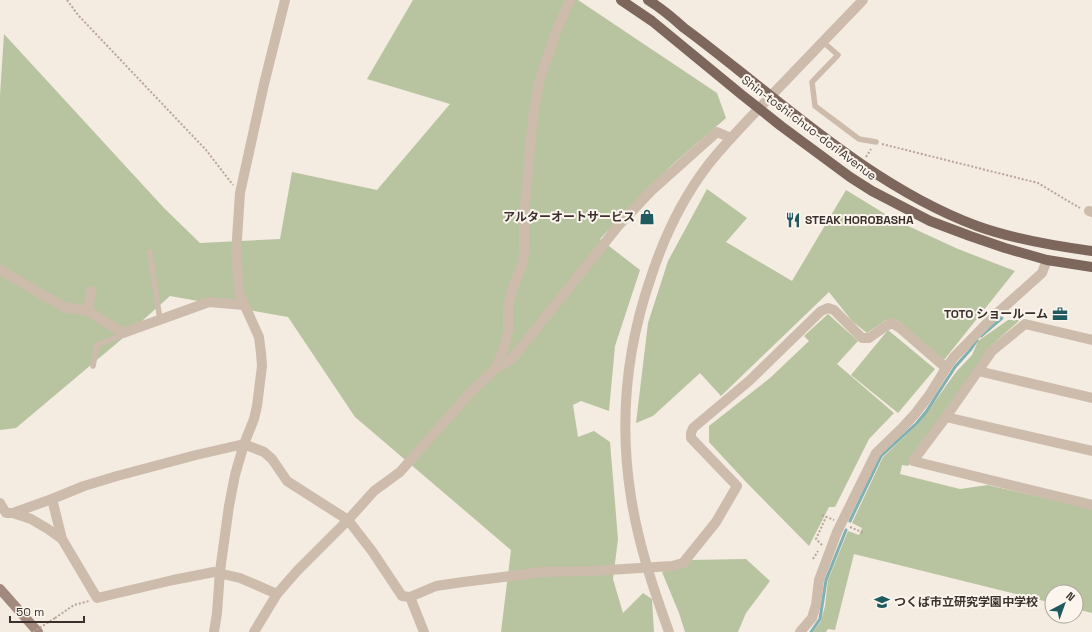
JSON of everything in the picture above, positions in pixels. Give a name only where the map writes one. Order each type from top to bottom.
[{"type":"main road","name":"Shin-toshi chuo-dori Avenue","points":[[621,0],[652,21],[759,108],[822,156],[872,191],[930,221],[970,236],[1047,260],[1092,267]]},
{"type":"main road","name":"Shin-toshi chuo-dori Avenue","points":[[648,0],[826,139],[861,164],[896,186],[928,204],[977,226],[1016,237],[1072,249],[1092,251]]},
{"type":"main road","points":[[0,589],[38,632]]},
{"type":"street","points":[[214,632],[229,506],[235,475],[244,444],[254,419],[262,366],[259,337],[238,293],[236,254],[240,193],[264,84],[285,0]]},
{"type":"street","points":[[496,368],[507,338],[508,306],[523,262],[524,215],[530,147],[534,109],[540,78],[556,32],[570,0]]},
{"type":"street","points":[[669,632],[647,568],[631,498],[626,460],[625,434],[628,370],[644,296],[658,255],[672,223],[708,165],[731,138],[861,1]]},
{"type":"street","points":[[254,632],[276,594],[374,491],[400,472],[468,394],[496,368],[511,360],[619,225],[651,191],[717,132],[731,138]]},
{"type":"street","points":[[800,632],[812,618],[816,606],[819,580],[837,532],[876,453],[915,414],[954,357],[993,317],[1042,273],[1047,260]]},
{"type":"street","points":[[0,270],[64,307],[88,311],[123,333],[209,302],[244,305]]},
{"type":"street","points":[[88,311],[91,291]]},
{"type":"street","points":[[13,513],[84,486],[117,476],[244,444],[264,452],[272,459],[287,481],[348,520],[372,551],[402,596],[410,597],[436,586],[543,572],[592,571],[672,566],[683,563],[716,522],[736,486],[691,438],[693,428],[749,381],[821,311],[828,308],[834,310],[862,338],[869,338],[892,323],[900,328],[946,368]]},
{"type":"street","points":[[1092,340],[1025,324],[992,351],[913,461],[1092,505]]},
{"type":"street","points":[[978,371],[1092,398]]},
{"type":"street","points":[[946,417],[1092,451]]},
{"type":"street","points":[[52,499],[62,539],[97,598],[214,572],[240,578],[276,594]]},
{"type":"street","points":[[0,503],[6,513],[13,513],[31,519],[62,539]]},
{"type":"street","points":[[410,597],[424,632]]},
{"type":"lane","points":[[823,42],[838,55],[812,82],[815,106],[859,139],[876,142]]},
{"type":"lane","points":[[150,252],[160,320]]},
{"type":"lane","points":[[93,366],[97,345],[123,333]]},
{"type":"path","points":[[67,0],[78,15],[206,150],[228,180],[240,193]]},
{"type":"path","points":[[861,164],[876,142],[1038,183],[1073,204],[1090,212]]},
{"type":"path","points":[[822,515],[830,518]]},
{"type":"path","points":[[823,546],[816,539],[826,517]]},
{"type":"path","points":[[846,525],[864,533]]},
{"type":"path","points":[[813,559],[823,546],[825,539]]},
{"type":"path","points":[[33,632],[74,606],[97,598]]},
{"type":"green space","points":[[413,0],[578,0],[717,93],[726,118],[672,165],[600,239],[640,270],[615,346],[609,411],[581,401],[573,405],[578,437],[594,431],[610,442],[618,539],[613,579],[623,613],[643,593],[652,599],[654,632],[501,632],[511,550],[355,417],[288,317],[170,296],[123,338],[16,428],[0,430],[0,95],[4,34],[164,208],[200,243],[280,239],[292,172],[377,190],[450,104],[367,79]]},
{"type":"green space","points":[[707,189],[747,218],[726,242],[792,281],[846,190],[895,220],[958,249],[1015,271],[944,360],[897,320],[886,320],[867,333],[852,321],[829,292],[721,396],[700,373],[653,416],[636,423],[648,323],[668,261]]},
{"type":"green space","points":[[828,314],[858,341],[837,364],[894,413],[869,439],[835,507],[829,507],[809,546],[709,442],[709,426],[770,378],[809,341],[804,336]]},
{"type":"green space","points":[[1008,320],[1020,320],[993,344],[908,466],[902,465],[900,474],[960,489],[988,485],[1092,509],[1092,613],[1084,611],[1084,584],[1044,584],[1044,601],[854,554],[835,630],[828,629],[826,632],[813,632],[821,621],[825,606],[828,580],[848,531],[859,535],[862,528],[852,523],[883,457],[920,422],[956,372],[972,355],[978,341]]},
{"type":"green space","points":[[888,330],[935,369],[898,413],[851,375]]},
{"type":"green space","points":[[746,559],[770,581],[746,613],[738,632],[685,632],[662,572],[686,565],[691,560]]},
{"type":"waterway","points":[[981,336],[1002,318]]},
{"type":"waterway","points":[[850,521],[881,456],[917,423],[926,412],[955,367],[977,340]]},
{"type":"waterway","points":[[811,632],[820,619],[826,580],[846,530]]},
{"type":"place","name":"アルターオートサービス","points":[[647,217]]},
{"type":"place","name":"STEAK HOROBASHA","points":[[793,220]]},
{"type":"place","name":"TOTO ショールーム","points":[[1060,314]]},
{"type":"place","name":"つくば市立研究学園中学校","points":[[882,602]]}]
